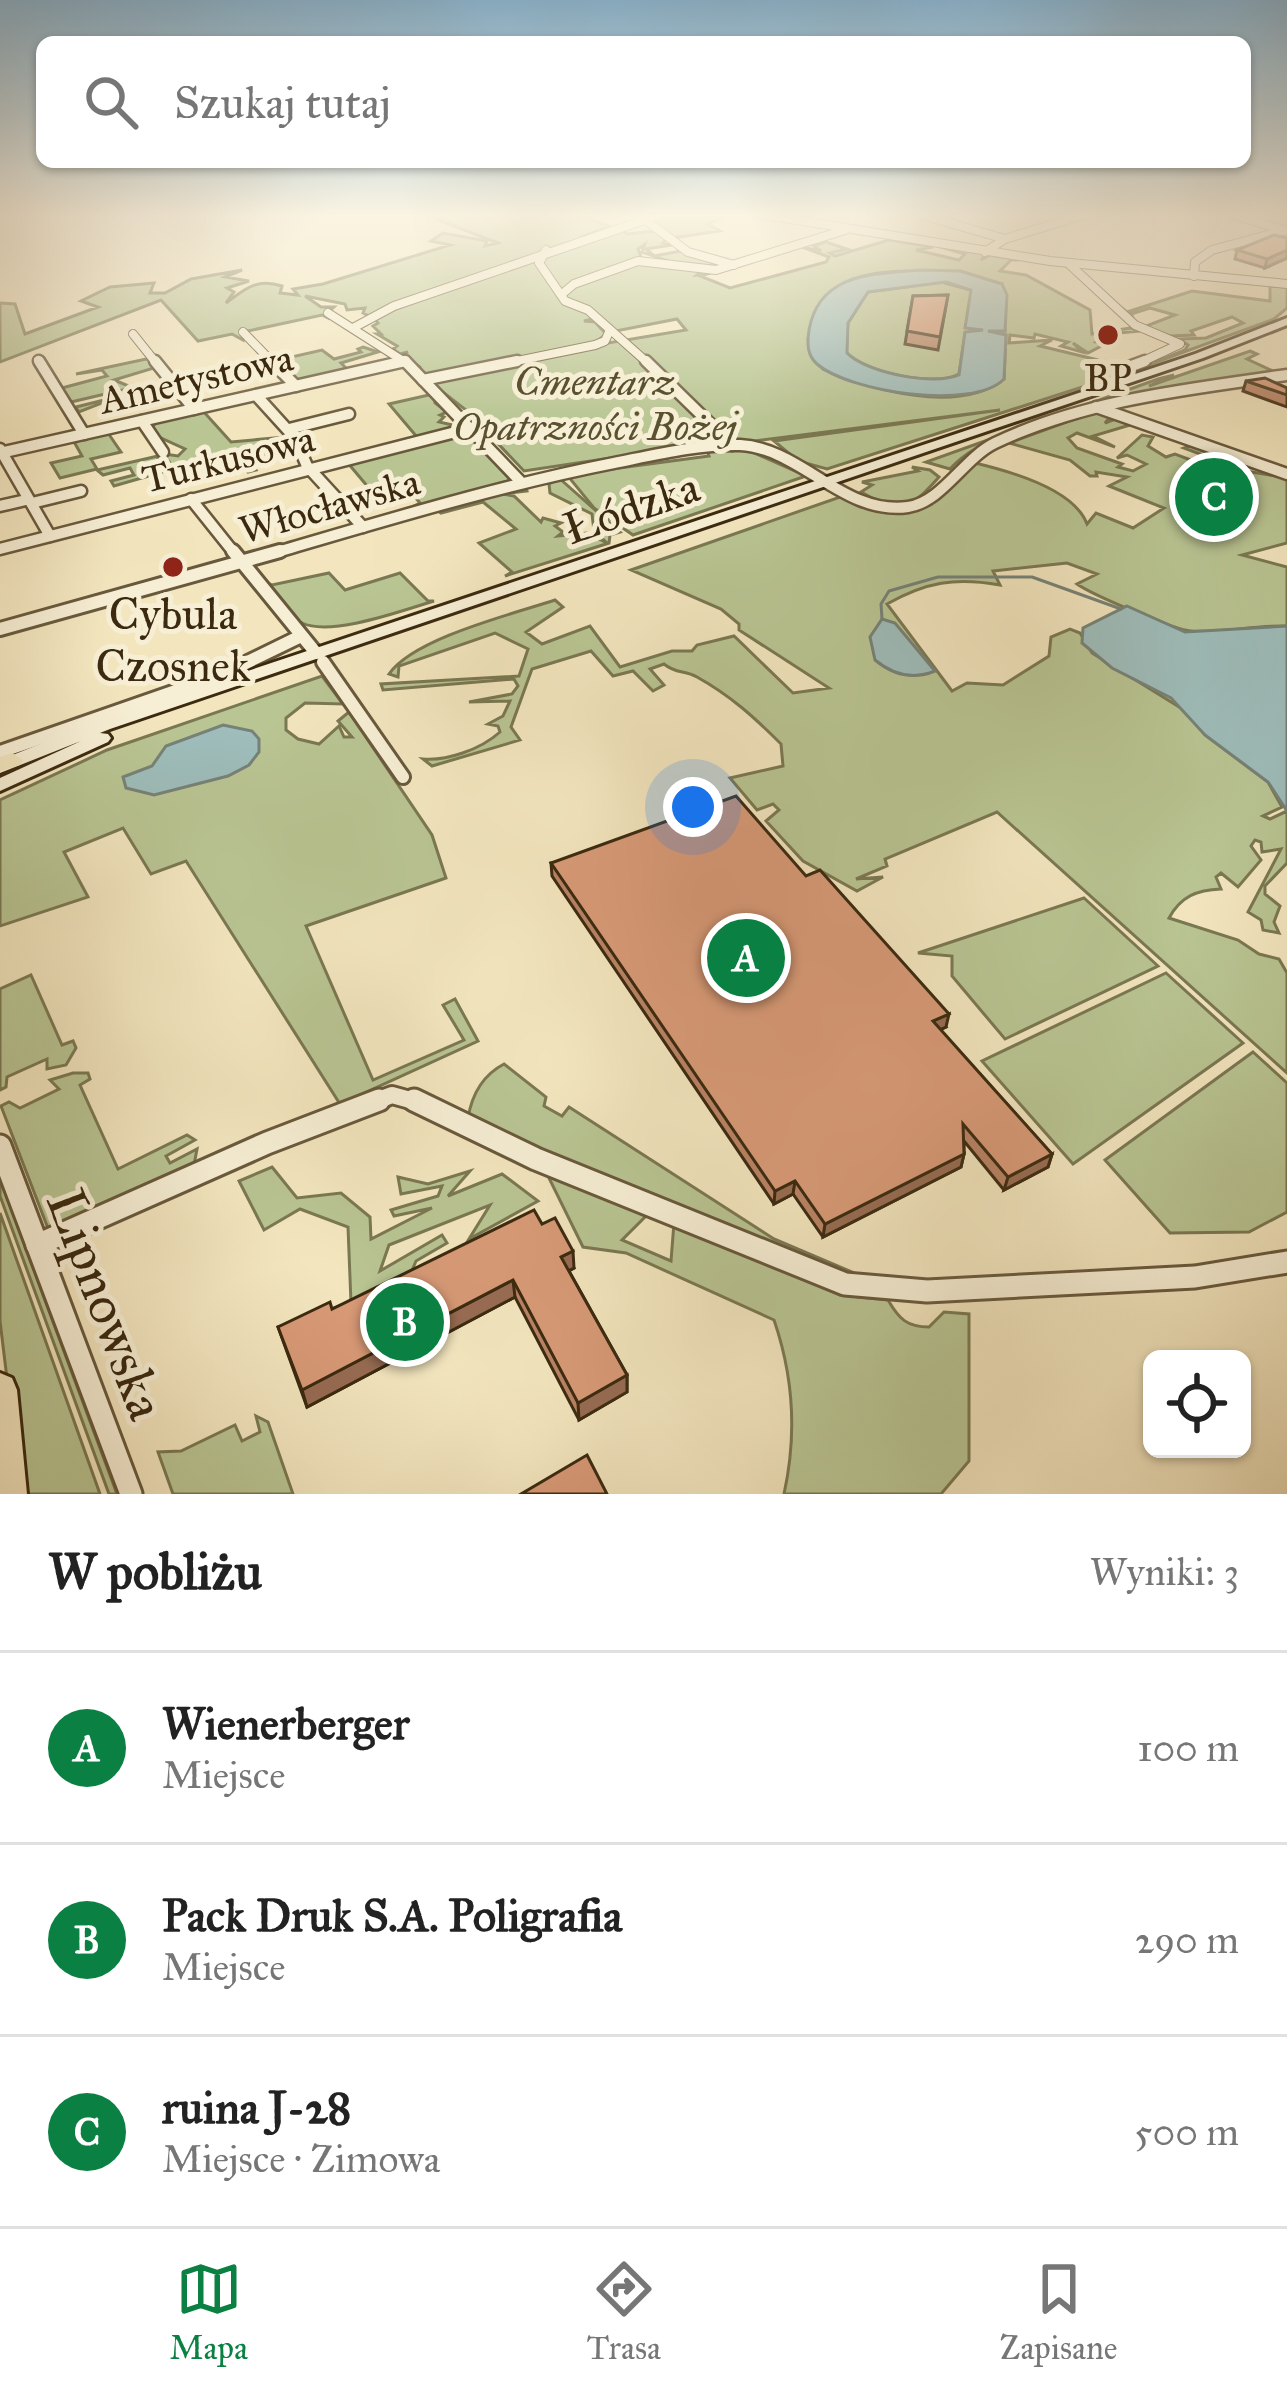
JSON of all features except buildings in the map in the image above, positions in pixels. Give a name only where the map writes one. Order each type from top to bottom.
[{"type":"main road","name":"Łódzka","points":[[832,484],[1287,321]]},
{"type":"main road","name":"Łódzka","points":[[2,767],[1287,331]]},
{"type":"main road","name":"Łódzka","points":[[2,767],[102,738],[320,658]]},
{"type":"main road","points":[[0,1390],[9,1494]]},
{"type":"street","points":[[353,328],[388,308],[468,284]]},
{"type":"street","points":[[554,284],[567,302],[588,310],[629,344],[732,445]]},
{"type":"street","points":[[562,294],[575,284]]},
{"type":"street","points":[[1090,284],[1135,325],[1180,344],[1176,350],[1126,368],[1143,375]]},
{"type":"street","points":[[328,314],[405,361],[520,481]]},
{"type":"street","points":[[243,332],[296,386]]},
{"type":"street","points":[[423,380],[598,344],[609,332]]},
{"type":"street","points":[[133,334],[194,409]]},
{"type":"street","points":[[38,359],[84,434]]},
{"type":"street","name":"Ametystowa","points":[[1,452],[405,361]]},
{"type":"street","points":[[832,484],[877,506],[920,504],[964,460],[983,449],[1096,406],[1287,375]]},
{"type":"street","points":[[256,395],[289,429],[309,468],[363,527]]},
{"type":"street","points":[[1096,406],[1287,474]]},
{"type":"street","points":[[289,429],[349,415]]},
{"type":"street","points":[[142,421],[163,452]]},
{"type":"street","name":"Turkusowa","points":[[0,549],[471,428]]},
{"type":"street","name":"Włocławska","points":[[0,629],[520,481],[732,445],[749,446],[832,484]]},
{"type":"street","points":[[1,452],[50,536]]},
{"type":"street","points":[[0,506],[81,491]]},
{"type":"street","points":[[191,499],[238,563],[320,658],[403,777]]},
{"type":"street","points":[[2,767],[219,676],[301,636]]},
{"type":"street","points":[[37,1245],[267,1143],[392,1095],[408,1097],[536,1159],[845,1284],[927,1291],[1008,1287],[1196,1277],[1287,1262]]},
{"type":"street","name":"Lipnowska","points":[[0,1146],[131,1494]]},
{"type":"green space","name":"Cmentarz Opatrzności Bożej","points":[[154,284],[150,293],[165,293],[182,284],[240,284],[227,288],[234,292],[226,303],[258,284],[282,286],[280,293],[298,295],[293,289],[323,284],[719,284],[730,288],[746,284],[843,284],[815,314],[808,340],[823,369],[890,391],[940,397],[985,390],[1004,379],[1006,335],[988,330],[1005,331],[1001,284],[1042,284],[1090,310],[1092,334],[1130,328],[1140,331],[1096,335],[1100,339],[1096,342],[1105,344],[1088,353],[1073,343],[1082,352],[1061,346],[1068,342],[1035,334],[1034,338],[1010,335],[1009,343],[1052,340],[1040,346],[1098,360],[1126,373],[827,469],[798,461],[774,441],[1000,410],[738,443],[626,340],[686,330],[677,319],[616,331],[591,315],[592,319],[584,321],[595,322],[606,334],[591,346],[619,341],[626,345],[724,441],[524,471],[466,410],[421,375],[420,367],[402,355],[408,352],[400,354],[393,349],[397,346],[377,334],[381,334],[373,326],[378,323],[374,318],[410,303],[369,316],[363,313],[365,308],[347,310],[345,304],[305,296],[321,307],[334,307],[325,315],[330,319],[322,315],[243,332],[243,340],[232,334],[198,341],[161,300],[0,362],[0,303],[15,304],[25,334],[98,307],[81,301],[110,287]]},
{"type":"green space","points":[[928,284],[971,290],[982,330],[965,333],[959,374],[934,379],[901,376],[869,366],[846,352],[848,323],[868,292]]},
{"type":"green space","points":[[1270,286],[1287,287],[1287,308],[1274,319],[1143,367],[1185,350],[1188,345],[1179,339],[1206,338],[1243,323],[1232,317],[1191,331],[1194,335],[1170,336],[1140,326],[1136,324],[1144,327],[1175,315],[1150,308],[1131,314],[1134,320],[1097,289],[1127,312],[1192,291],[1270,301]]},
{"type":"green space","points":[[358,349],[378,352],[341,363],[349,371],[299,381],[278,360],[322,350],[334,359],[361,352]]},
{"type":"green space","points":[[1250,351],[1257,354],[1247,359],[1275,372],[1151,393],[1050,418]]},
{"type":"green space","points":[[146,359],[154,362],[154,368],[114,380],[131,387],[123,390],[137,397],[129,401],[134,407],[124,410],[124,405],[104,402],[79,412],[76,407],[108,399],[105,395],[118,391],[71,402],[62,388],[107,376],[102,370],[76,374]]},
{"type":"green space","points":[[433,394],[435,403],[447,412],[439,422],[457,426],[417,437],[389,404]]},
{"type":"green space","points":[[203,411],[231,442],[284,437],[290,454],[252,464],[256,470],[248,472],[242,465],[210,473],[226,466],[218,456],[114,486],[111,481],[134,475],[130,468],[103,475],[97,470],[158,456],[156,470],[172,466],[164,454],[178,456],[185,449],[159,437],[151,427],[156,423],[150,422]]},
{"type":"green space","points":[[1094,412],[1111,416],[1105,423],[1118,418],[1130,425],[1093,436],[1115,447],[1077,433],[1068,438],[1077,448],[1122,464],[1118,467],[1133,471],[1146,464],[1127,455],[1117,458],[1142,435],[1153,437],[1148,446],[1166,457],[1175,454],[1196,462],[1203,455],[1184,448],[1190,446],[1230,460],[1229,468],[1287,478],[1287,543],[1242,555],[1287,567],[1287,626],[1182,629],[1085,589],[1077,584],[1097,574],[1067,563],[993,571],[1000,585],[941,583],[887,604],[952,691],[967,683],[1003,685],[1049,656],[1051,637],[1070,629],[1080,633],[1092,653],[1184,710],[1205,735],[1268,782],[1282,807],[1263,816],[1270,819],[1287,811],[1287,863],[1265,886],[1265,894],[1280,906],[1274,922],[1279,933],[1263,930],[1261,920],[1248,912],[1281,849],[1262,852],[1261,842],[1255,840],[1251,846],[1261,860],[1238,887],[1221,873],[1216,877],[1221,889],[1190,896],[1169,918],[1279,959],[1287,973],[1287,1073],[997,812],[885,859],[887,866],[856,879],[883,877],[857,891],[803,861],[766,821],[779,810],[773,804],[757,810],[730,778],[783,766],[781,744],[731,699],[692,675],[664,664],[650,669],[664,685],[653,691],[633,671],[613,676],[591,651],[532,669],[511,727],[520,740],[432,766],[423,759],[463,753],[500,732],[498,726],[488,724],[503,716],[510,701],[469,702],[512,694],[518,686],[514,679],[383,690],[381,684],[519,676],[528,649],[495,633],[399,666],[398,677],[389,674],[402,661],[441,638],[555,600],[563,607],[526,632],[542,644],[590,626],[620,667],[734,636],[793,693],[829,688],[739,630],[739,624],[721,609],[631,570],[840,497],[915,509],[975,463],[1055,491],[1087,524],[1096,513],[1133,528],[1164,508],[1109,486],[1127,477],[1096,472],[1097,476],[1090,476],[1070,460],[1009,443]]},
{"type":"green space","points":[[465,432],[511,480],[410,508],[420,503],[410,491],[379,500],[347,462]]},
{"type":"green space","points":[[1009,432],[976,448],[950,469],[926,462]]},
{"type":"green space","points":[[108,433],[121,452],[91,459],[97,469],[60,478],[51,463],[82,456],[73,440]]},
{"type":"green space","points":[[741,447],[806,476],[633,535],[594,508],[567,475],[709,456],[707,451]]},
{"type":"green space","points":[[912,467],[939,477],[909,503],[889,504],[861,492],[872,485],[862,482],[918,471]]},
{"type":"green space","points":[[559,478],[620,532],[610,535],[609,543],[505,576],[512,572],[479,543],[516,529],[483,502],[441,513],[437,510],[525,484],[527,491],[502,494],[514,496],[541,522],[543,518],[561,523],[555,526],[563,532],[558,536],[587,533],[607,543],[594,531],[592,514],[550,493],[549,484]]},
{"type":"green space","points":[[329,573],[345,590],[400,573],[428,601],[434,601],[368,621],[315,626],[291,615],[262,580],[272,585]]},
{"type":"green space","points":[[322,676],[343,704],[305,703],[286,718],[286,730],[319,744],[339,726],[344,737],[352,737],[338,721],[349,712],[432,835],[446,878],[306,926],[373,1080],[464,1040],[443,1005],[455,999],[478,1041],[340,1104],[186,861],[151,874],[123,828],[64,852],[88,897],[0,926],[0,800],[107,750]]},
{"type":"green space","points":[[1084,898],[1158,966],[1005,1039],[952,976],[952,956],[918,953]]},
{"type":"green space","points":[[1166,973],[1243,1043],[1073,1164],[982,1061]]},
{"type":"green space","points":[[31,975],[62,1045],[73,1041],[76,1048],[66,1065],[47,1069],[47,1059],[7,1077],[6,1087],[0,1090],[0,989]]},
{"type":"green space","points":[[1253,1052],[1287,1083],[1287,1212],[1249,1232],[1170,1233],[1105,1160]]},
{"type":"green space","points":[[504,1064],[546,1097],[544,1106],[562,1116],[569,1107],[774,1239],[854,1273],[475,1123],[468,1118],[476,1093]]},
{"type":"green space","points":[[88,1073],[90,1079],[80,1085],[118,1169],[187,1135],[195,1140],[166,1156],[170,1163],[197,1149],[194,1165],[49,1231],[1,1106],[9,1102],[20,1108],[59,1089],[50,1080]]},
{"type":"green space","points":[[272,1167],[297,1198],[341,1193],[370,1217],[371,1239],[432,1208],[394,1216],[391,1210],[438,1196],[442,1186],[401,1194],[398,1177],[428,1184],[470,1171],[448,1196],[502,1174],[538,1201],[469,1239],[490,1205],[389,1245],[380,1271],[442,1235],[447,1243],[416,1261],[411,1273],[351,1303],[348,1227],[300,1209],[264,1230],[239,1181]]},
{"type":"green space","points":[[546,1172],[648,1214],[622,1240],[671,1261],[674,1223],[840,1295],[888,1300],[900,1317],[915,1325],[929,1327],[944,1312],[969,1314],[969,1461],[941,1494],[784,1494],[791,1407],[774,1320],[626,1253],[583,1247]]},
{"type":"green space","points":[[0,1179],[117,1494],[109,1494],[0,1196]]},
{"type":"green space","points":[[0,1213],[100,1494],[21,1494],[0,1321]]},
{"type":"green space","points":[[256,1416],[268,1422],[293,1494],[173,1494],[158,1452],[181,1451],[235,1425],[242,1441],[260,1432]]},
{"type":"water","points":[[933,284],[868,292],[848,323],[847,353],[901,376],[934,379],[959,375],[965,332],[983,330],[965,328],[971,290],[951,284],[1002,284],[1007,295],[1005,331],[988,331],[1006,335],[1004,379],[988,389],[940,396],[882,389],[833,374],[814,361],[808,349],[815,311],[836,287]]},
{"type":"water","points":[[1127,606],[1185,632],[1287,626],[1287,811],[1268,782],[1205,735],[1171,698],[1112,668],[1082,643],[1083,628]]},
{"type":"water","points":[[882,619],[895,623],[935,671],[904,674],[875,660],[870,637]]},
{"type":"water","points":[[223,725],[252,731],[259,739],[259,752],[249,765],[228,776],[154,795],[126,788],[123,777],[152,766],[166,746]]},
{"type":"waterway","points":[[882,619],[881,604],[889,591],[938,577],[1032,577],[1121,609]]},
{"type":"place","name":"BP","points":[[1108,335]]},
{"type":"place","name":"ruina J-28","points":[[1214,497]]},
{"type":"place","name":"Cybula Czosnek","points":[[173,567]]},
{"type":"place","name":"Wienerberger","points":[[746,958]]},
{"type":"place","name":"Pack Druk S.A. Poligrafia","points":[[405,1322]]}]
